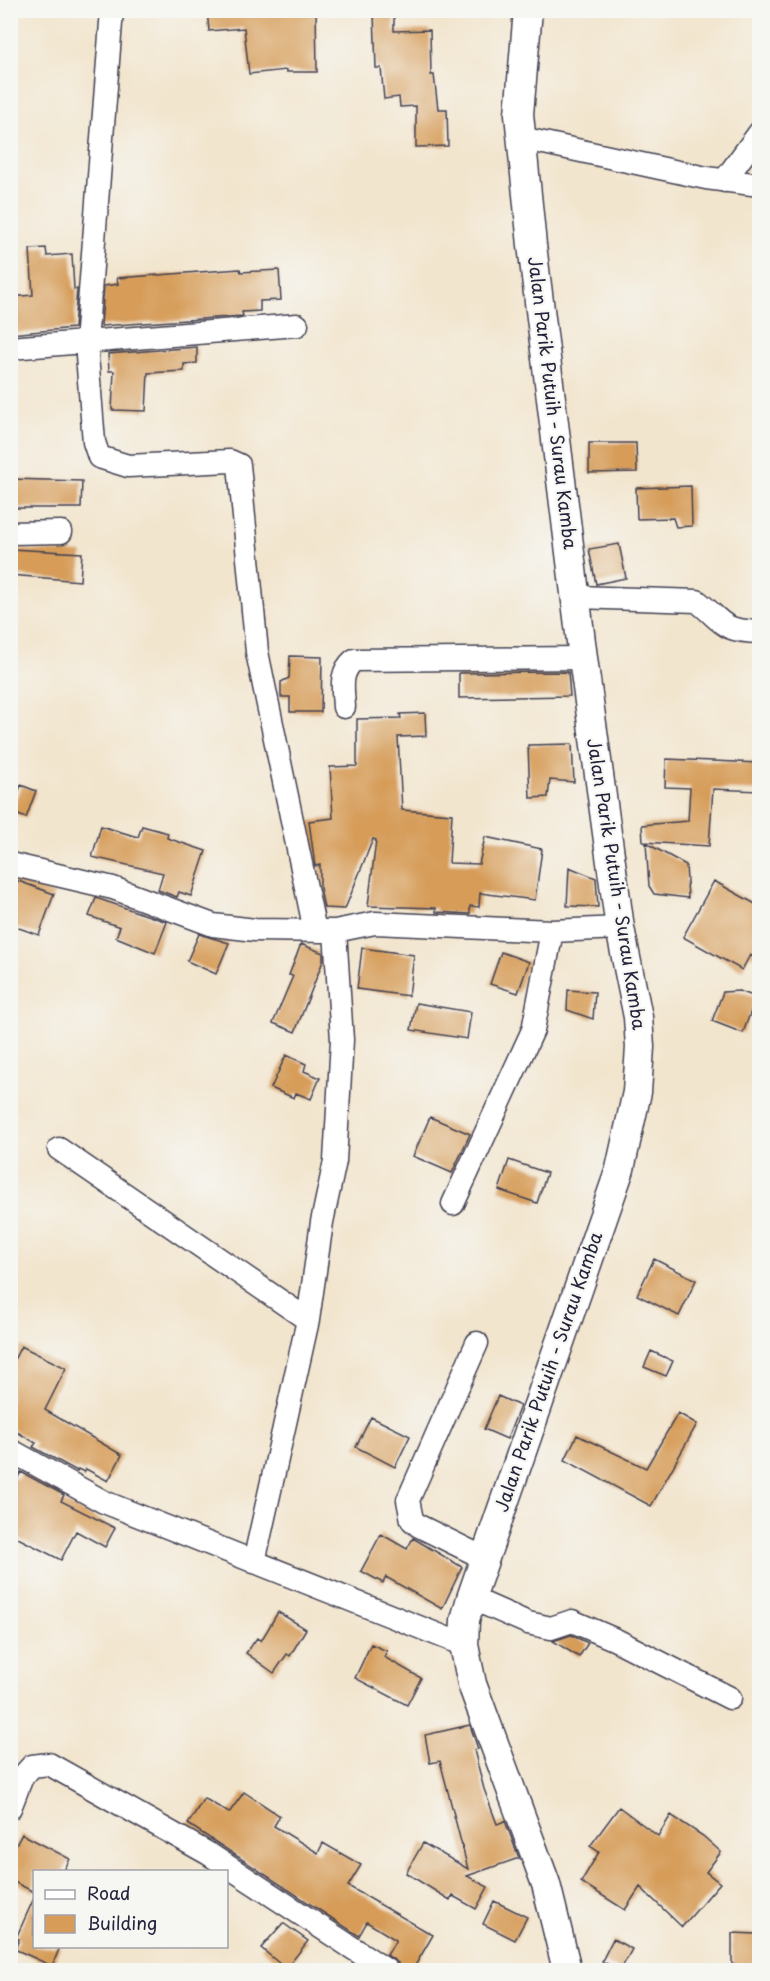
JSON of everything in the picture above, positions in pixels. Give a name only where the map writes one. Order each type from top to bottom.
[{"type":"street","points":[[112,10],[86,343],[94,442],[99,457],[128,466],[230,461],[239,465],[242,474],[257,652],[325,931],[342,1040],[335,1161],[322,1222],[308,1320],[254,1562]]},
{"type":"street","name":"Jalan Parik Putuih - Surau Kamba","points":[[528,10],[519,114],[532,245],[583,658],[620,928],[638,1017],[640,1047],[637,1092],[620,1169],[484,1558],[465,1620],[464,1645],[482,1714],[546,1884],[567,1971]]},
{"type":"street","points":[[724,181],[759,132]]},
{"type":"street","points":[[521,138],[724,181],[759,185]]},
{"type":"street","points":[[10,348],[297,325]]},
{"type":"street","points":[[10,533],[61,532]]},
{"type":"street","points":[[577,597],[697,601],[718,622],[742,631],[759,632]]},
{"type":"street","points":[[344,707],[342,677],[346,667],[354,660],[583,658]]},
{"type":"street","points":[[10,864],[113,888],[213,925],[255,930],[325,931],[375,923],[552,931],[620,928]]},
{"type":"street","points":[[453,1204],[533,1030],[552,931]]},
{"type":"street","points":[[59,1149],[308,1320]]},
{"type":"street","points":[[477,1343],[408,1500],[409,1511],[419,1526],[484,1558]]},
{"type":"street","points":[[10,1450],[104,1502],[464,1645]]},
{"type":"street","points":[[471,1598],[528,1623],[551,1628],[572,1620],[730,1698]]},
{"type":"street","points":[[10,1808],[22,1778],[32,1766],[49,1764],[209,1854],[386,1971]]},
{"type":"building","points":[[207,10],[316,10],[317,72],[286,72],[286,70],[249,74],[244,28],[209,31]]},
{"type":"building","points":[[374,14],[394,14],[394,31],[430,30],[431,75],[434,75],[438,109],[447,109],[448,146],[416,147],[416,106],[400,107],[399,97],[384,99],[381,68],[376,68]]},
{"type":"building","points":[[46,248],[47,256],[72,254],[74,289],[77,289],[74,328],[10,334],[10,297],[33,295],[30,249]]},
{"type":"building","points":[[240,269],[241,272],[279,270],[281,300],[260,301],[260,311],[242,312],[243,316],[101,326],[104,286],[118,284],[117,278]]},
{"type":"building","points":[[197,347],[197,363],[184,364],[184,371],[148,373],[146,411],[112,410],[114,371],[109,371],[108,354]]},
{"type":"building","points":[[589,443],[636,443],[637,472],[589,473]]},
{"type":"building","points":[[10,479],[82,481],[81,508],[10,508]]},
{"type":"building","points":[[691,486],[692,526],[676,527],[673,518],[637,519],[636,488]]},
{"type":"building","points":[[619,544],[626,578],[596,584],[589,549]]},
{"type":"building","points":[[10,549],[82,553],[80,581],[10,575]]},
{"type":"building","points":[[290,656],[322,657],[321,712],[290,712],[290,697],[281,697],[281,682],[289,678]]},
{"type":"building","points":[[568,672],[570,696],[459,698],[459,673]]},
{"type":"building","points":[[425,713],[426,736],[398,737],[402,810],[452,814],[449,863],[479,864],[485,837],[542,849],[535,900],[480,893],[479,907],[470,906],[470,914],[436,912],[436,908],[368,906],[376,840],[373,839],[345,909],[324,908],[320,888],[320,865],[315,866],[309,821],[333,818],[330,767],[357,766],[357,719],[401,718],[400,714]]},
{"type":"building","points":[[572,744],[574,782],[550,780],[548,797],[530,798],[528,745]]},
{"type":"building","points":[[666,759],[759,763],[759,791],[713,789],[709,846],[643,842],[642,825],[688,821],[690,788],[665,787]]},
{"type":"building","points":[[21,785],[36,791],[26,818],[11,812]]},
{"type":"building","points":[[101,826],[138,837],[142,826],[168,833],[167,838],[206,851],[191,896],[179,892],[177,897],[158,890],[163,873],[92,857]]},
{"type":"building","points":[[646,843],[686,865],[688,898],[654,894],[649,886]]},
{"type":"building","points":[[569,867],[596,878],[598,907],[567,906]]},
{"type":"building","points":[[10,878],[54,894],[39,935],[10,925]]},
{"type":"building","points":[[714,881],[759,906],[759,960],[750,955],[742,970],[683,937]]},
{"type":"building","points":[[96,898],[167,922],[155,953],[116,937],[120,927],[89,916]]},
{"type":"building","points":[[199,934],[229,943],[216,974],[187,961]]},
{"type":"building","points":[[301,944],[323,953],[323,961],[295,1032],[273,1023],[293,976],[289,975]]},
{"type":"building","points":[[362,948],[414,955],[409,996],[357,989]]},
{"type":"building","points":[[501,952],[529,962],[518,993],[490,984]]},
{"type":"building","points":[[568,990],[595,992],[593,1019],[567,1010]]},
{"type":"building","points":[[739,991],[756,997],[743,1033],[712,1021],[723,992]]},
{"type":"building","points":[[416,1003],[471,1012],[467,1039],[411,1030]]},
{"type":"building","points":[[286,1055],[306,1064],[304,1071],[320,1078],[311,1099],[296,1093],[294,1098],[271,1088]]},
{"type":"building","points":[[430,1117],[470,1134],[452,1173],[413,1156]]},
{"type":"building","points":[[509,1160],[547,1173],[537,1203],[499,1190]]},
{"type":"building","points":[[654,1259],[696,1280],[679,1316],[637,1295]]},
{"type":"building","points":[[21,1346],[66,1368],[45,1410],[122,1455],[108,1481],[86,1469],[84,1472],[78,1469],[77,1471],[33,1447],[36,1443],[10,1428],[10,1368]]},
{"type":"building","points":[[651,1351],[673,1361],[666,1376],[644,1367]]},
{"type":"building","points":[[498,1396],[520,1406],[507,1439],[484,1429]]},
{"type":"building","points":[[678,1413],[697,1424],[651,1506],[565,1460],[577,1435],[646,1468]]},
{"type":"building","points":[[371,1417],[410,1436],[395,1467],[356,1447]]},
{"type":"building","points":[[21,1472],[64,1495],[61,1501],[115,1528],[105,1547],[76,1531],[61,1560],[10,1534],[10,1476],[17,1479]]},
{"type":"building","points":[[381,1534],[407,1549],[413,1538],[462,1567],[442,1609],[386,1577],[383,1583],[361,1571]]},
{"type":"building","points":[[278,1612],[306,1629],[290,1656],[287,1654],[274,1673],[246,1653],[257,1638],[261,1641]]},
{"type":"building","points":[[571,1635],[588,1643],[579,1657],[553,1641]]},
{"type":"building","points":[[371,1644],[387,1651],[384,1657],[421,1678],[407,1705],[355,1678]]},
{"type":"building","points":[[470,1725],[478,1749],[474,1750],[484,1789],[497,1824],[505,1821],[519,1858],[467,1876],[488,1887],[476,1909],[453,1896],[450,1900],[406,1873],[423,1843],[468,1869],[440,1761],[430,1763],[425,1735]]},
{"type":"building","points":[[244,1792],[280,1816],[274,1826],[318,1853],[323,1843],[361,1865],[348,1886],[433,1935],[412,1971],[399,1971],[398,1963],[387,1955],[396,1940],[367,1922],[359,1936],[188,1824],[204,1798],[229,1813]]},
{"type":"building","points":[[619,1807],[658,1836],[671,1815],[703,1836],[721,1852],[706,1872],[720,1883],[682,1927],[640,1887],[625,1910],[581,1882],[599,1852],[590,1846]]},
{"type":"building","points":[[22,1834],[70,1859],[64,1870],[33,1870],[33,1892],[10,1880],[10,1856]]},
{"type":"building","points":[[33,1900],[33,1948],[60,1948],[52,1966],[10,1947],[16,1947],[19,1939],[16,1938]]},
{"type":"building","points":[[494,1901],[527,1917],[515,1940],[483,1924]]},
{"type":"building","points":[[283,1923],[308,1941],[286,1969],[261,1948]]},
{"type":"building","points":[[732,1933],[757,1934],[757,1966],[732,1965]]},
{"type":"building","points":[[613,1939],[632,1949],[620,1971],[602,1961]]}]
